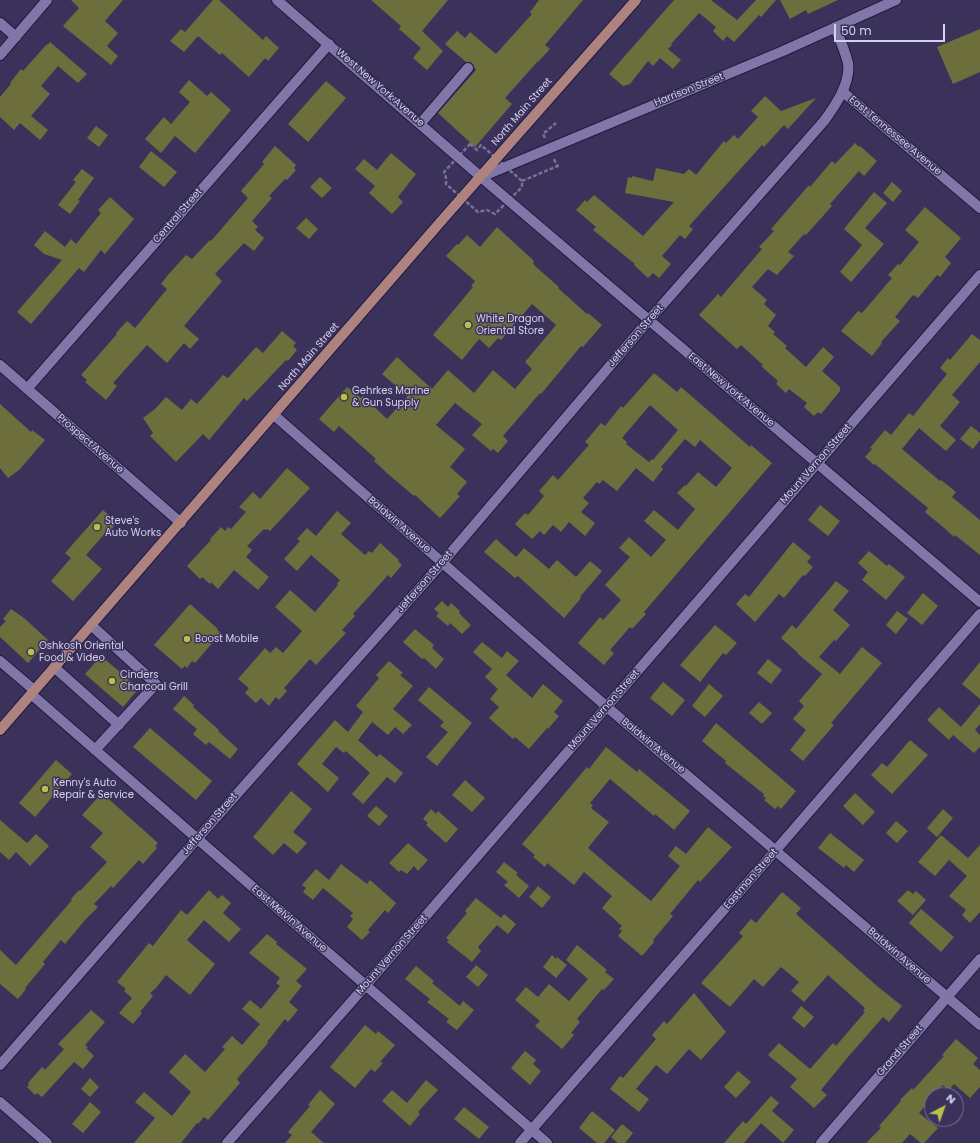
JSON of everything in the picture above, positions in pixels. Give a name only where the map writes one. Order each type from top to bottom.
[{"type":"main road","name":"North Main Street","points":[[0,730],[636,0]]},
{"type":"street","points":[[0,55],[47,0]]},
{"type":"street","name":"West New York Avenue","points":[[278,0],[421,123],[481,177]]},
{"type":"street","name":"Harrison Street","points":[[481,177],[783,51],[896,0]]},
{"type":"street","points":[[0,23],[16,37]]},
{"type":"street","name":"East Tennessee Avenue","points":[[835,27],[848,65],[843,92],[980,208]]},
{"type":"street","name":"Central Street","points":[[27,389],[329,44]]},
{"type":"street","points":[[421,123],[468,68]]},
{"type":"street","name":"Jefferson Street","points":[[0,1065],[197,839],[442,563],[649,320],[824,121],[835,107],[843,92]]},
{"type":"street","name":"East New York Avenue","points":[[481,177],[980,602]]},
{"type":"street","name":"Mount Vernon Street","points":[[227,1143],[366,985],[980,275]]},
{"type":"street","name":"Prospect Avenue","points":[[0,365],[181,523]]},
{"type":"street","name":"Baldwin Avenue","points":[[274,415],[607,707],[948,997],[980,1026]]},
{"type":"street","name":"Eastman Street","points":[[520,1143],[980,614]]},
{"type":"street","points":[[91,625],[156,684],[95,750]]},
{"type":"street","name":"East Melvin Avenue","points":[[0,661],[95,750],[547,1143]]},
{"type":"street","points":[[54,667],[119,725]]},
{"type":"street","name":"Grand Street","points":[[821,1143],[980,959]]},
{"type":"street","points":[[0,1102],[47,1143]]},
{"type":"path","points":[[522,181],[560,165]]},
{"type":"building","points":[[71,0],[123,0],[105,21],[118,33],[107,46],[118,56],[111,65],[63,26],[79,8]]},
{"type":"building","points":[[213,0],[219,0],[263,40],[266,36],[279,48],[268,61],[265,58],[249,77],[222,53],[220,55],[198,36],[184,52],[170,41],[181,29],[185,32]]},
{"type":"building","points":[[371,0],[448,0],[422,31],[443,51],[427,70],[413,58],[421,48],[399,29],[401,26]]},
{"type":"building","points":[[539,0],[583,0],[545,45],[550,49],[505,98],[512,104],[475,147],[438,113],[476,70],[472,63],[466,62],[445,44],[457,31],[465,38],[470,32],[496,54],[532,14],[530,12]]},
{"type":"building","points":[[674,0],[711,0],[737,20],[756,0],[776,0],[761,17],[759,15],[734,42],[727,36],[723,41],[713,31],[716,27],[699,13],[668,49],[681,60],[673,69],[660,58],[653,66],[648,61],[630,84],[623,86],[609,74]]},
{"type":"building","points":[[780,0],[838,0],[808,14],[806,10],[790,19]]},
{"type":"building","points":[[980,29],[980,72],[953,84],[937,47]]},
{"type":"building","points":[[50,42],[87,74],[78,83],[58,66],[41,86],[50,94],[31,116],[48,130],[40,140],[20,123],[14,130],[0,117],[0,97],[21,69],[23,71]]},
{"type":"building","points":[[189,80],[207,96],[211,92],[231,110],[195,153],[175,136],[161,153],[145,139],[164,117],[171,124],[190,102],[179,92]]},
{"type":"building","points":[[326,81],[346,98],[308,142],[288,124]]},
{"type":"building","points":[[765,96],[781,111],[816,98],[788,129],[784,125],[764,147],[762,145],[689,226],[693,229],[685,239],[680,235],[662,256],[671,264],[659,278],[653,273],[648,278],[634,265],[635,264],[593,230],[596,227],[576,210],[585,200],[587,202],[594,195],[643,236],[674,202],[625,193],[628,177],[632,178],[632,176],[653,181],[656,168],[684,174],[689,169],[696,175],[724,141],[726,143],[734,135],[738,139],[758,117],[751,111]]},
{"type":"building","points":[[96,126],[108,135],[99,147],[87,138]]},
{"type":"building","points":[[855,143],[877,161],[864,176],[859,171],[830,204],[832,206],[806,235],[804,234],[788,252],[794,256],[777,275],[768,269],[752,287],[767,300],[764,304],[776,315],[768,326],[775,332],[773,334],[787,346],[785,348],[806,367],[823,347],[834,357],[822,371],[840,387],[840,391],[821,414],[818,412],[814,416],[804,407],[807,403],[789,389],[786,393],[776,384],[778,381],[761,366],[763,365],[741,345],[737,349],[699,315],[718,294],[721,297],[762,249],[759,247],[774,231],[771,229],[809,185],[810,187],[832,161],[835,164]]},
{"type":"building","points":[[275,146],[296,165],[294,168],[296,170],[269,196],[272,198],[252,221],[258,227],[255,230],[264,238],[254,251],[244,243],[215,274],[222,281],[184,326],[199,339],[190,349],[184,343],[167,363],[147,345],[113,383],[117,386],[106,400],[85,382],[87,380],[81,375],[127,321],[135,328],[167,289],[161,284],[167,276],[186,255],[192,259],[210,240],[211,241],[248,198],[241,191],[264,164],[262,162]]},
{"type":"building","points":[[151,151],[177,172],[164,187],[139,167]]},
{"type":"building","points":[[391,153],[416,174],[398,197],[403,202],[392,214],[369,193],[375,186],[355,169],[364,159],[377,170]]},
{"type":"building","points":[[82,169],[94,178],[70,214],[58,205],[76,182],[73,180]]},
{"type":"building","points":[[320,177],[332,188],[322,198],[310,187]]},
{"type":"building","points":[[892,182],[902,191],[893,202],[883,193]]},
{"type":"building","points":[[874,192],[887,203],[865,228],[884,244],[851,282],[840,272],[862,245],[844,229]]},
{"type":"building","points":[[110,197],[134,219],[105,254],[101,250],[84,272],[79,268],[31,324],[17,312],[62,260],[44,254],[34,245],[45,231],[65,247],[71,239],[76,244],[101,213],[98,210]]},
{"type":"building","points":[[925,207],[961,238],[945,257],[951,263],[940,277],[937,275],[918,298],[914,295],[912,296],[895,317],[900,321],[881,342],[882,343],[872,356],[841,331],[858,311],[862,313],[892,278],[888,275],[898,264],[900,265],[919,242],[905,230]]},
{"type":"building","points":[[306,218],[318,229],[309,239],[296,228]]},
{"type":"building","points":[[497,227],[534,261],[533,263],[535,266],[559,287],[558,288],[587,314],[588,313],[602,325],[583,347],[581,346],[541,394],[540,393],[503,436],[508,441],[498,453],[493,449],[491,451],[472,435],[482,424],[455,403],[436,425],[465,449],[450,467],[467,482],[457,494],[460,496],[440,518],[415,495],[414,496],[388,474],[374,461],[376,459],[339,426],[334,432],[319,419],[347,387],[361,398],[363,396],[387,419],[408,396],[382,374],[397,357],[432,389],[448,370],[474,393],[493,370],[515,389],[532,369],[525,362],[556,325],[532,304],[501,340],[498,338],[489,348],[479,339],[462,360],[433,335],[473,287],[471,286],[475,281],[446,256],[467,235],[480,247]]},
{"type":"building","points":[[282,331],[296,343],[293,346],[297,350],[288,361],[286,360],[247,401],[244,398],[209,440],[203,434],[176,462],[150,436],[153,433],[143,418],[155,409],[166,397],[182,410],[191,399],[197,404],[223,375],[228,378],[256,347],[263,353]]},
{"type":"building","points":[[972,334],[980,340],[980,362],[952,395],[960,402],[940,426],[956,440],[946,451],[919,428],[902,449],[940,481],[941,480],[956,492],[952,497],[980,520],[980,555],[955,535],[954,537],[925,512],[928,508],[865,457],[872,449],[870,448],[885,430],[891,435],[909,413],[913,416],[947,374],[940,368],[948,358],[950,360]]},
{"type":"building","points":[[654,373],[677,392],[681,387],[750,447],[751,445],[772,463],[644,612],[646,614],[632,629],[630,627],[610,650],[614,653],[604,665],[578,643],[600,617],[603,620],[621,600],[605,585],[630,557],[619,548],[629,537],[651,557],[666,540],[644,521],[654,510],[678,530],[695,509],[677,493],[685,485],[686,486],[698,472],[716,487],[732,468],[700,440],[695,447],[685,439],[661,467],[663,469],[653,482],[636,468],[617,491],[603,480],[599,484],[597,482],[583,498],[589,503],[581,512],[595,523],[585,536],[569,522],[561,532],[553,525],[544,535],[540,531],[532,539],[515,524],[525,513],[528,515],[544,496],[539,491],[553,475],[558,480],[589,445],[585,442],[601,423],[605,426],[621,406],[623,408]],"holes":[[[650,405],[678,430],[653,460],[652,459],[649,462],[626,444],[627,442],[622,438]]]},
{"type":"building","points":[[0,404],[31,432],[32,430],[45,440],[19,470],[8,478],[0,468]]},
{"type":"building","points":[[971,426],[980,433],[980,440],[973,449],[960,439]]},
{"type":"building","points":[[287,468],[310,488],[270,531],[264,529],[247,546],[252,550],[246,557],[269,577],[258,590],[234,570],[218,589],[211,582],[210,584],[202,577],[200,579],[187,566],[221,527],[225,531],[228,527],[231,529],[246,512],[239,507],[253,492],[260,499]]},
{"type":"building","points":[[820,505],[840,521],[828,536],[808,520]]},
{"type":"building","points":[[103,510],[117,522],[86,555],[102,569],[73,601],[51,581],[71,558],[65,553]]},
{"type":"building","points":[[337,511],[351,523],[341,534],[365,555],[369,551],[372,553],[380,543],[399,560],[398,561],[402,565],[391,578],[388,575],[353,614],[355,616],[342,630],[346,633],[316,665],[310,659],[284,688],[287,691],[279,700],[276,697],[269,706],[261,698],[256,703],[245,693],[249,688],[238,679],[265,648],[270,653],[276,647],[283,653],[302,631],[275,607],[290,590],[315,612],[338,585],[337,584],[340,580],[311,555],[297,571],[284,559],[300,541],[297,539],[307,528],[316,536]]},
{"type":"building","points":[[496,539],[516,557],[524,548],[549,569],[557,560],[576,577],[590,561],[602,571],[564,618],[518,576],[515,578],[484,552]]},
{"type":"building","points":[[793,542],[811,557],[807,562],[813,567],[805,576],[803,575],[784,598],[779,594],[755,622],[736,604],[745,594],[749,597]]},
{"type":"building","points":[[869,551],[887,566],[889,564],[905,577],[886,600],[862,580],[868,572],[858,563]]},
{"type":"building","points":[[836,581],[849,591],[833,610],[850,625],[819,657],[840,674],[862,647],[882,663],[831,723],[834,725],[803,761],[790,750],[806,730],[793,719],[804,706],[799,701],[822,674],[781,638],[792,625],[796,629]]},
{"type":"building","points":[[923,593],[938,606],[922,625],[907,613]]},
{"type":"building","points":[[442,601],[448,607],[451,603],[460,611],[459,613],[471,625],[462,634],[450,623],[448,626],[436,616],[439,613],[434,609]]},
{"type":"building","name":"Boost Mobile","points":[[190,604],[221,633],[195,663],[192,661],[187,668],[185,666],[182,669],[154,645]]},
{"type":"building","points":[[11,609],[24,618],[48,640],[28,663],[0,637],[0,627],[6,621],[3,619]]},
{"type":"building","points":[[897,611],[908,619],[896,634],[886,625]]},
{"type":"building","points":[[715,625],[737,643],[726,655],[723,653],[700,682],[680,665]]},
{"type":"building","points":[[415,629],[434,645],[432,648],[444,659],[436,669],[403,642]]},
{"type":"building","points":[[482,642],[502,658],[507,651],[519,661],[506,675],[532,698],[543,684],[563,701],[554,712],[559,716],[529,749],[515,737],[513,739],[489,718],[499,707],[490,699],[498,689],[485,677],[492,669],[473,652]]},
{"type":"building","name":"Cinders Charcoal Grill","points":[[101,656],[139,688],[123,707],[85,674]]},
{"type":"building","points":[[768,659],[782,670],[771,684],[757,673]]},
{"type":"building","points":[[389,661],[403,673],[400,675],[413,686],[393,709],[412,725],[403,734],[395,727],[388,735],[372,722],[358,740],[377,757],[380,754],[403,773],[395,783],[387,777],[363,804],[352,794],[370,773],[346,751],[344,753],[336,747],[322,764],[339,778],[328,792],[297,764],[335,720],[348,732],[363,712],[356,706],[379,678],[376,675]]},
{"type":"building","points":[[980,662],[980,699],[962,684]]},
{"type":"building","points":[[663,682],[685,700],[672,716],[650,698]]},
{"type":"building","points":[[709,684],[723,696],[705,717],[692,706]]},
{"type":"building","points":[[429,687],[472,723],[437,766],[426,757],[448,732],[440,726],[444,722],[418,700]]},
{"type":"building","points":[[184,696],[194,705],[193,707],[238,749],[230,759],[209,742],[206,745],[193,734],[197,729],[173,709]]},
{"type":"building","points":[[759,702],[772,713],[762,724],[749,713]]},
{"type":"building","points":[[980,704],[980,724],[975,730],[980,735],[980,747],[974,753],[953,735],[949,740],[927,720],[939,707],[961,727]]},
{"type":"building","points":[[716,723],[796,791],[781,809],[778,806],[775,809],[764,800],[766,798],[763,796],[764,794],[725,763],[726,761],[702,741]]},
{"type":"building","points":[[150,728],[212,781],[196,800],[133,747]]},
{"type":"building","points":[[910,740],[928,755],[892,794],[871,775],[882,763],[887,767]]},
{"type":"building","points":[[606,747],[637,772],[639,769],[690,811],[674,830],[655,814],[654,816],[610,779],[590,803],[593,805],[591,808],[609,822],[588,848],[651,901],[680,866],[668,856],[676,846],[686,854],[708,827],[732,847],[700,882],[698,880],[670,914],[673,916],[642,956],[618,936],[622,931],[619,929],[622,926],[602,908],[612,896],[584,872],[574,885],[547,863],[545,867],[533,857],[535,855],[522,844],[587,767],[589,769]]},
{"type":"building","name":"Kenny's Auto Repair & Service","points":[[56,760],[72,774],[35,817],[19,803]]},
{"type":"building","points":[[465,780],[485,798],[472,812],[452,795]]},
{"type":"building","points":[[291,791],[312,809],[293,832],[307,843],[297,854],[284,843],[273,855],[253,837]]},
{"type":"building","points":[[102,793],[158,843],[155,846],[157,848],[143,864],[139,860],[113,888],[111,886],[94,904],[98,907],[65,944],[61,940],[43,962],[45,964],[18,999],[0,984],[0,950],[16,965],[72,900],[71,899],[107,862],[90,847],[103,833],[82,815]]},
{"type":"building","points":[[855,793],[875,812],[863,825],[843,806]]},
{"type":"building","points":[[376,806],[388,816],[379,826],[367,816]]},
{"type":"building","points":[[431,809],[436,814],[438,811],[458,829],[446,843],[426,825],[428,823],[423,819]]},
{"type":"building","points":[[943,809],[953,818],[937,837],[927,828]]},
{"type":"building","points":[[0,820],[27,843],[36,834],[49,846],[30,866],[16,852],[9,860],[0,852]]},
{"type":"building","points":[[896,821],[908,831],[897,843],[886,833]]},
{"type":"building","points":[[830,833],[864,860],[854,872],[846,865],[844,868],[818,848]]},
{"type":"building","points":[[941,835],[968,858],[980,845],[980,912],[970,923],[962,915],[966,910],[949,896],[967,876],[949,860],[935,876],[918,862]]},
{"type":"building","points":[[408,843],[428,860],[418,871],[414,866],[407,874],[401,870],[399,872],[389,863]]},
{"type":"building","points":[[504,862],[518,873],[516,875],[529,886],[519,898],[504,885],[508,882],[496,872]]},
{"type":"building","points":[[341,864],[367,884],[370,880],[396,903],[388,913],[385,910],[368,930],[370,932],[362,940],[347,927],[353,919],[350,916],[353,913],[323,888],[313,900],[303,892],[306,888],[302,885],[316,869],[329,880]]},
{"type":"building","points":[[538,886],[551,897],[542,908],[529,897]]},
{"type":"building","points":[[209,890],[218,899],[222,895],[231,903],[223,913],[241,929],[229,942],[204,920],[187,940],[215,964],[190,995],[166,975],[150,993],[153,996],[140,1012],[142,1013],[133,1024],[119,1013],[132,998],[124,991],[126,989],[117,982],[149,943],[153,946],[181,910],[187,915]]},
{"type":"building","points":[[908,890],[913,894],[916,891],[926,900],[913,915],[897,901]]},
{"type":"building","points":[[782,892],[801,908],[796,914],[877,986],[902,1006],[889,1022],[883,1017],[848,1057],[821,1090],[827,1095],[814,1108],[790,1087],[797,1079],[768,1055],[779,1043],[810,1069],[833,1043],[836,1046],[865,1012],[863,1011],[865,1008],[828,975],[804,1002],[791,991],[799,982],[781,967],[763,987],[754,979],[730,1007],[701,983],[743,936],[739,933],[751,919],[756,923]]},
{"type":"building","points":[[476,898],[501,918],[504,914],[516,924],[508,934],[497,925],[478,947],[481,951],[472,962],[447,942],[449,940],[446,938],[467,913],[465,911]]},
{"type":"building","points":[[921,909],[954,937],[941,952],[909,923]]},
{"type":"building","points":[[267,934],[277,942],[276,944],[307,969],[296,981],[302,986],[289,1002],[298,1010],[288,1022],[285,1019],[267,1042],[268,1043],[237,1079],[240,1083],[208,1120],[204,1117],[198,1124],[197,1123],[181,1143],[134,1143],[155,1118],[135,1102],[144,1092],[172,1116],[191,1092],[169,1072],[185,1054],[205,1072],[225,1049],[222,1047],[232,1036],[242,1045],[260,1024],[242,1009],[250,1000],[261,1009],[280,986],[276,983],[280,978],[249,953]]},
{"type":"building","points":[[577,945],[607,970],[605,972],[614,979],[604,990],[602,989],[577,1019],[580,1022],[571,1033],[574,1035],[562,1049],[535,1026],[540,1021],[515,1000],[526,987],[538,997],[549,984],[569,1001],[588,979],[566,960]]},
{"type":"building","points":[[552,955],[567,965],[556,978],[543,967]]},
{"type":"building","points":[[476,965],[488,975],[478,987],[466,977]]},
{"type":"building","points":[[416,966],[434,981],[432,983],[460,1006],[463,1001],[474,1010],[457,1030],[446,1022],[449,1019],[427,1002],[430,999],[405,979]]},
{"type":"building","points":[[694,993],[726,1032],[701,1060],[689,1049],[667,1074],[656,1065],[636,1089],[649,1099],[639,1112],[610,1089],[620,1076],[623,1078],[656,1039],[652,1035],[664,1021],[667,1024]]},
{"type":"building","points":[[801,1006],[814,1017],[804,1028],[792,1018]]},
{"type":"building","points":[[91,1010],[105,1022],[85,1045],[94,1056],[83,1069],[74,1062],[42,1097],[37,1093],[35,1095],[27,1087],[29,1085],[28,1083],[42,1067],[45,1070],[64,1049],[58,1044]]},
{"type":"building","points":[[365,1025],[376,1034],[378,1031],[395,1045],[380,1062],[383,1063],[375,1072],[371,1069],[355,1088],[330,1067]]},
{"type":"building","points":[[956,1039],[978,1058],[973,1064],[980,1070],[980,1087],[970,1098],[964,1093],[964,1087],[957,1087],[954,1084],[952,1087],[945,1087],[943,1085],[941,1087],[924,1087],[924,1107],[919,1113],[924,1117],[924,1127],[938,1128],[924,1143],[921,1143],[910,1134],[902,1143],[866,1143],[881,1128],[879,1126],[901,1101],[900,1100],[912,1088],[913,1090],[944,1056],[942,1055]]},
{"type":"building","points":[[525,1051],[536,1060],[533,1064],[541,1071],[530,1085],[511,1068]]},
{"type":"building","points":[[738,1071],[751,1082],[736,1098],[724,1087]]},
{"type":"building","points":[[90,1078],[99,1087],[90,1097],[81,1089]]},
{"type":"building","points":[[426,1080],[438,1090],[418,1112],[420,1114],[410,1126],[382,1101],[392,1090],[407,1103]]},
{"type":"building","points":[[320,1090],[335,1104],[311,1132],[324,1143],[285,1143],[292,1135],[288,1132],[310,1106],[308,1105]]},
{"type":"building","points":[[771,1096],[779,1103],[772,1111],[794,1130],[783,1143],[761,1123],[744,1143],[724,1143],[743,1121],[746,1124]]},
{"type":"building","points":[[90,1102],[101,1112],[83,1133],[72,1124]]},
{"type":"building","points":[[464,1107],[489,1127],[479,1139],[454,1119]]},
{"type":"building","points":[[592,1111],[615,1130],[604,1143],[597,1143],[579,1128]]},
{"type":"building","points":[[622,1124],[633,1133],[625,1143],[618,1143],[611,1137]]},
{"type":"place","name":"White Dragon Oriental Store","points":[[468,325]]},
{"type":"place","name":"Gehrkes Marine & Gun Supply","points":[[344,397]]},
{"type":"place","name":"Steve's Auto Works","points":[[97,527]]},
{"type":"place","name":"Boost Mobile","points":[[187,639]]},
{"type":"place","name":"Oshkosh Oriental Food & Video","points":[[31,652]]},
{"type":"place","name":"Cinders Charcoal Grill","points":[[112,681]]},
{"type":"place","name":"Kenny's Auto Repair & Service","points":[[45,789]]}]
